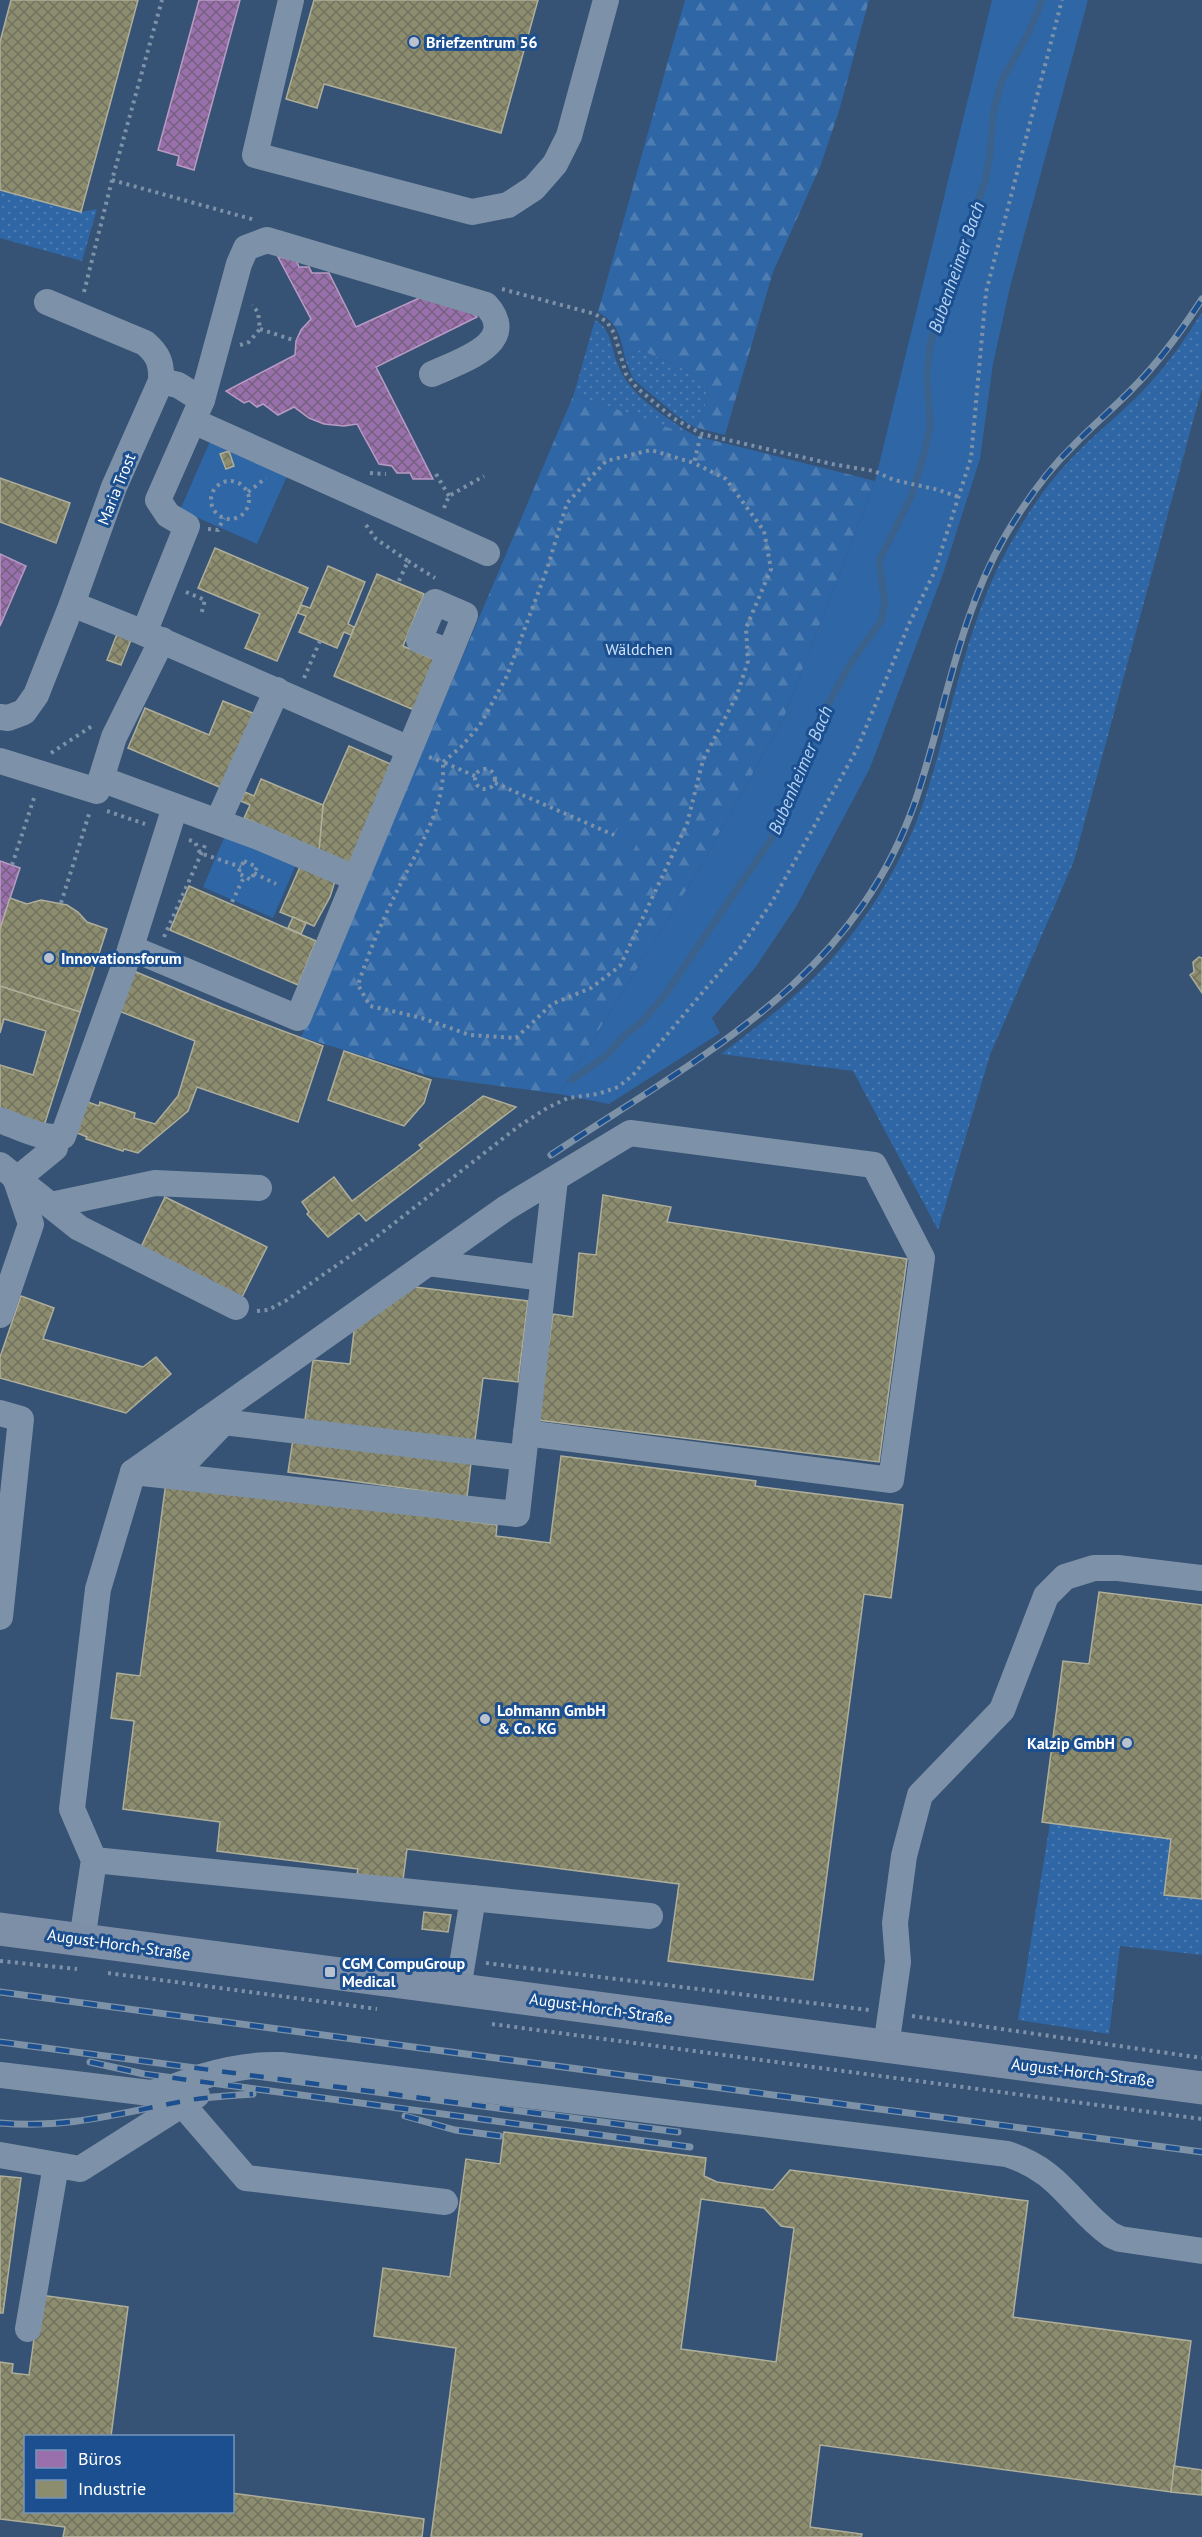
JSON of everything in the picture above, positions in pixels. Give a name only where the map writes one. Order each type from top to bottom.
[{"type":"main road","name":"August-Horch-Straße","points":[[0,1929],[82,1940],[461,1974],[886,2047],[1202,2088]]},
{"type":"street","points":[[291,0],[255,155],[472,212],[508,205],[534,188],[555,165],[569,136],[606,0]]},
{"type":"street","points":[[97,792],[114,737],[153,637],[166,583],[187,526],[168,515],[158,500],[198,411],[239,264],[246,248],[267,240],[486,305],[495,315],[498,325],[494,339],[480,351],[432,374]]},
{"type":"street","points":[[47,302],[145,343],[155,352],[160,362],[161,381],[178,385],[198,411],[304,469],[487,553]]},
{"type":"street","name":"Maria Trost","points":[[0,717],[8,718],[24,712],[36,695],[114,488],[161,381]]},
{"type":"street","points":[[72,604],[286,694],[409,749]]},
{"type":"street","points":[[131,948],[298,1018],[450,652]]},
{"type":"street","points":[[218,821],[286,694]]},
{"type":"street","points":[[0,760],[39,781],[175,807],[218,821],[355,879]]},
{"type":"street","points":[[0,1120],[57,1138],[63,1136],[131,948],[175,807]]},
{"type":"street","points":[[82,1940],[94,1860],[72,1809],[98,1590],[133,1472],[215,1421],[506,1208],[630,1133],[874,1165],[922,1258],[891,1480],[526,1433]]},
{"type":"street","points":[[8,1172],[55,1148],[57,1138]]},
{"type":"street","points":[[8,1172],[79,1228],[236,1307]]},
{"type":"street","points":[[0,1315],[31,1224],[8,1172]]},
{"type":"street","points":[[133,1472],[517,1514],[555,1179]]},
{"type":"street","points":[[51,1205],[155,1183],[259,1188]]},
{"type":"street","points":[[429,1263],[543,1278]]},
{"type":"street","points":[[0,1413],[21,1419],[0,1617]]},
{"type":"street","points":[[215,1421],[523,1458]]},
{"type":"street","points":[[172,1476],[215,1421]]},
{"type":"street","points":[[886,2047],[898,1962],[895,1923],[898,1900],[904,1856],[920,1795],[1002,1710],[1046,1596],[1065,1577],[1094,1568],[1118,1568],[1202,1578]]},
{"type":"street","points":[[94,1860],[650,1916]]},
{"type":"street","points":[[461,1974],[474,1898]]},
{"type":"street","points":[[0,2074],[150,2093],[240,2067],[293,2066],[1007,2154],[1028,2162],[1063,2186],[1111,2235],[1120,2239],[1202,2251]]},
{"type":"street","points":[[0,2156],[80,2169],[240,2067]]},
{"type":"street","points":[[182,2104],[246,2178],[445,2202]]},
{"type":"street","points":[[28,2329],[56,2165]]},
{"type":"path","points":[[78,316],[112,180],[162,0]]},
{"type":"path","points":[[236,1307],[252,1312],[268,1310],[287,1300],[370,1242],[519,1126],[568,1098],[598,1094],[618,1087],[633,1075],[740,948],[772,902],[807,842],[856,748],[909,624],[934,573],[959,497],[973,447],[986,292],[1062,0]]},
{"type":"path","points":[[260,329],[296,341]]},
{"type":"path","points":[[673,418],[702,434],[832,464],[873,471],[894,480],[959,497]]},
{"type":"path","points":[[694,463],[702,434]]},
{"type":"path","points":[[651,450],[694,463],[726,479],[764,531],[771,569],[746,628],[747,661],[737,694],[703,760],[687,824],[620,966],[591,988],[552,1004],[516,1038],[470,1035],[422,1018],[370,1006],[358,985],[379,929],[421,845],[439,800],[443,762],[461,747],[480,725],[507,676],[547,569],[567,503],[606,462],[651,450]]},
{"type":"path","points":[[436,474],[448,496]]},
{"type":"path","points":[[434,529],[448,496],[484,477]]},
{"type":"path","points":[[230,481],[243,486],[249,500],[244,513],[231,520],[217,515],[211,501],[216,488],[230,481]]},
{"type":"path","points":[[362,521],[376,539],[443,583]]},
{"type":"path","points":[[398,583],[408,561]]},
{"type":"path","points":[[166,583],[205,600],[201,615]]},
{"type":"path","points":[[286,694],[320,641]]},
{"type":"path","points":[[12,865],[39,781],[52,750],[93,726]]},
{"type":"path","points":[[409,749],[475,776]]},
{"type":"path","points":[[488,769],[495,783],[490,789],[481,789],[476,784],[475,776],[480,770],[488,769]]},
{"type":"path","points":[[495,783],[614,835]]},
{"type":"path","points":[[61,903],[97,792],[167,831],[195,842],[200,852],[241,867]]},
{"type":"path","points":[[156,957],[200,852],[218,821]]},
{"type":"path","points":[[244,861],[257,867],[254,873],[251,880],[238,873],[244,861]]},
{"type":"path","points":[[254,873],[276,884]]},
{"type":"path","points":[[232,902],[244,877]]},
{"type":"path","points":[[0,1961],[89,1971]]},
{"type":"path","points":[[101,1972],[380,2009]]},
{"type":"path","points":[[461,1974],[891,2013],[1202,2058]]},
{"type":"path","points":[[485,2023],[1202,2119]]},
{"type":"green space","points":[[685,0],[869,0],[839,111],[820,167],[773,272],[725,435],[694,427],[705,406],[707,383],[678,366],[640,350],[628,355],[626,361],[615,327],[598,312]]},
{"type":"green space","points":[[992,0],[1088,0],[1010,287],[993,364],[980,459],[943,574],[870,768],[796,907],[755,968],[712,1018],[720,1033],[609,1104],[559,1094],[695,876],[783,720],[875,481]]},
{"type":"green space","points":[[0,190],[81,212],[97,209],[82,261],[0,238]]},
{"type":"green space","points":[[1202,312],[1202,388],[1074,861],[990,1055],[938,1230],[853,1071],[721,1054],[777,1011],[816,976],[844,945],[873,905],[898,863],[918,818],[974,628],[1000,564],[1023,521],[1058,473],[1078,451],[1156,377]]},
{"type":"green space","points":[[595,320],[608,334],[618,365],[630,386],[646,402],[685,430],[684,434],[574,394]]},
{"type":"green space","points":[[640,350],[678,366],[707,383],[705,406],[694,427],[677,416],[633,379],[626,361],[628,355]]},
{"type":"green space","name":"Wäldchen","points":[[574,394],[680,432],[684,433],[685,430],[696,436],[875,481],[783,720],[695,876],[559,1094],[433,1077],[301,1037]]},
{"type":"green space","points":[[211,439],[288,474],[257,544],[180,510]]},
{"type":"green space","points":[[621,822],[643,832],[630,857],[608,847]]},
{"type":"green space","points":[[227,831],[297,862],[273,918],[203,887]]},
{"type":"green space","points":[[1050,1823],[1171,1839],[1164,1894],[1202,1899],[1202,1955],[1120,1946],[1109,2034],[1018,2020]]},
{"type":"building: Büros","points":[[199,0],[240,0],[194,170],[177,165],[179,156],[158,150]]},
{"type":"building: Büros","points":[[278,257],[296,260],[299,267],[309,267],[312,273],[329,273],[356,327],[428,294],[467,308],[477,317],[376,367],[433,479],[413,479],[410,473],[397,473],[392,466],[379,464],[357,424],[344,426],[324,424],[309,418],[294,407],[278,415],[263,404],[257,407],[249,401],[244,403],[226,391],[295,355],[296,341],[301,330],[311,319]]},
{"type":"building: Büros","points":[[0,554],[26,566],[0,626]]},
{"type":"building: Büros","points":[[0,861],[20,868],[0,929]]},
{"type":"building: Industrie","points":[[11,0],[138,0],[81,212],[0,190],[0,42]]},
{"type":"building: Industrie","name":"Briefzentrum 56","points":[[314,0],[538,0],[501,133],[324,84],[317,108],[286,99]]},
{"type":"building: Industrie","points":[[229,451],[234,466],[226,469],[220,454]]},
{"type":"building: Industrie","points":[[0,478],[70,503],[56,543],[0,522]]},
{"type":"building: Industrie","points":[[215,548],[308,588],[277,661],[245,648],[260,614],[198,588]]},
{"type":"building: Industrie","points":[[328,566],[365,582],[348,624],[354,627],[351,635],[344,632],[337,648],[299,632],[306,616],[298,613],[301,605],[310,608]]},
{"type":"building: Industrie","points":[[377,574],[424,594],[403,646],[440,662],[419,712],[334,676]]},
{"type":"building: Industrie","points":[[117,634],[131,640],[121,665],[107,660]]},
{"type":"building: Industrie","points":[[223,701],[255,714],[224,789],[128,748],[145,708],[209,735]]},
{"type":"building: Industrie","points":[[349,746],[393,765],[356,866],[319,850],[323,805]]},
{"type":"building: Industrie","points":[[261,779],[323,805],[319,850],[244,818],[250,805],[241,801],[245,792],[254,796]]},
{"type":"building: Industrie","points":[[303,860],[337,875],[330,897],[314,926],[280,912]]},
{"type":"building: Industrie","points":[[189,886],[316,941],[298,985],[170,930]]},
{"type":"building: Industrie","name":"Innovationsforum","points":[[10,898],[27,904],[41,900],[67,905],[87,922],[107,929],[80,1012],[0,986],[0,929]]},
{"type":"building: Industrie","points":[[293,917],[306,923],[301,934],[288,928]]},
{"type":"building: Industrie","points":[[1199,957],[1202,958],[1202,993],[1190,975],[1194,972],[1193,962]]},
{"type":"building: Industrie","points":[[129,969],[222,1008],[323,1046],[298,1122],[197,1087],[188,1111],[138,1153],[124,1149],[123,1151],[86,1139],[87,1137],[75,1132],[85,1101],[99,1106],[100,1102],[135,1113],[134,1118],[155,1124],[178,1096],[195,1041],[114,1009]]},
{"type":"building: Industrie","points":[[0,986],[80,1012],[44,1126],[0,1112],[0,1065],[33,1075],[46,1031],[4,1019],[0,1033]]},
{"type":"building: Industrie","points":[[344,1051],[431,1080],[424,1103],[404,1126],[328,1100]]},
{"type":"building: Industrie","points":[[483,1096],[516,1107],[366,1221],[359,1213],[328,1237],[307,1214],[309,1212],[302,1202],[334,1177],[352,1201],[422,1148],[419,1145]]},
{"type":"building: Industrie","points":[[603,1195],[671,1207],[667,1222],[907,1259],[879,1462],[538,1420],[553,1314],[573,1317],[579,1253],[596,1255]]},
{"type":"building: Industrie","points":[[165,1197],[267,1247],[242,1297],[141,1247]]},
{"type":"building: Industrie","points":[[407,1286],[528,1301],[518,1382],[483,1378],[474,1448],[304,1427],[313,1360],[350,1364],[355,1323]]},
{"type":"building: Industrie","points":[[21,1296],[54,1308],[43,1339],[143,1367],[156,1357],[171,1374],[126,1413],[0,1378],[0,1357]]},
{"type":"building: Industrie","points":[[293,1439],[471,1463],[467,1497],[288,1472]]},
{"type":"building: Industrie","name":"Lohmann GmbH & Co. KG","points":[[561,1456],[756,1481],[755,1486],[903,1505],[891,1598],[864,1594],[813,1980],[668,1961],[679,1884],[407,1849],[403,1880],[357,1874],[358,1869],[217,1851],[220,1822],[123,1809],[134,1721],[111,1718],[117,1673],[140,1676],[166,1482],[497,1525],[496,1536],[550,1543]]},
{"type":"building: Industrie","name":"Kalzip GmbH","points":[[1099,1592],[1202,1605],[1202,1899],[1164,1895],[1171,1839],[1042,1822],[1063,1661],[1089,1664]]},
{"type":"building: Industrie","points":[[424,1912],[451,1915],[448,1932],[422,1929]]},
{"type":"building: Industrie","points":[[504,2132],[706,2158],[704,2176],[717,2182],[773,2190],[790,2170],[1028,2201],[1013,2317],[1191,2341],[1171,2492],[820,2445],[810,2527],[862,2534],[861,2537],[431,2537],[456,2348],[374,2336],[383,2268],[450,2277],[466,2159],[500,2164]],"holes":[[[701,2199],[764,2208],[781,2226],[794,2228],[776,2362],[681,2349]]]},
{"type":"building: Industrie","points":[[0,2176],[21,2178],[3,2313],[0,2313]]},
{"type":"building: Industrie","points":[[40,2295],[128,2307],[111,2435],[24,2435],[24,2513],[234,2513],[234,2493],[424,2519],[422,2537],[63,2537],[65,2527],[0,2519],[0,2362],[13,2364],[12,2373],[29,2375]]},
{"type":"building: Industrie","points":[[1174,2466],[1202,2470],[1202,2495],[1171,2492]]},
{"type":"waterway","name":"Bubenheimer Bach","points":[[571,1080],[605,1057],[626,1034],[642,1022],[664,996],[772,838],[817,724],[852,661],[881,621],[885,603],[879,561],[911,497],[930,426],[927,375],[930,344],[985,182],[990,155],[993,114],[1002,80],[1029,32],[1042,0]]},
{"type":"railway","points":[[551,1155],[715,1047],[765,1009],[811,967],[852,919],[887,865],[915,802],[974,601],[1004,538],[1027,501],[1054,466],[1153,367],[1179,334],[1202,299]]},
{"type":"railway","points":[[0,1992],[1202,2152]]},
{"type":"railway","points":[[0,2042],[678,2132]]},
{"type":"railway","points":[[90,2062],[144,2074],[690,2147]]},
{"type":"railway","points":[[0,2123],[69,2122],[112,2116],[188,2100],[253,2094]]},
{"type":"railway","points":[[405,2116],[455,2130],[500,2136]]},
{"type":"place","name":"Briefzentrum 56","points":[[414,42]]},
{"type":"place","name":"Innovationsforum","points":[[49,958]]},
{"type":"place","name":"Lohmann GmbH & Co. KG","points":[[485,1719]]},
{"type":"place","name":"Kalzip GmbH","points":[[1127,1743]]},
{"type":"place","name":"CGM CompuGroup Medical","points":[[330,1972]]}]
